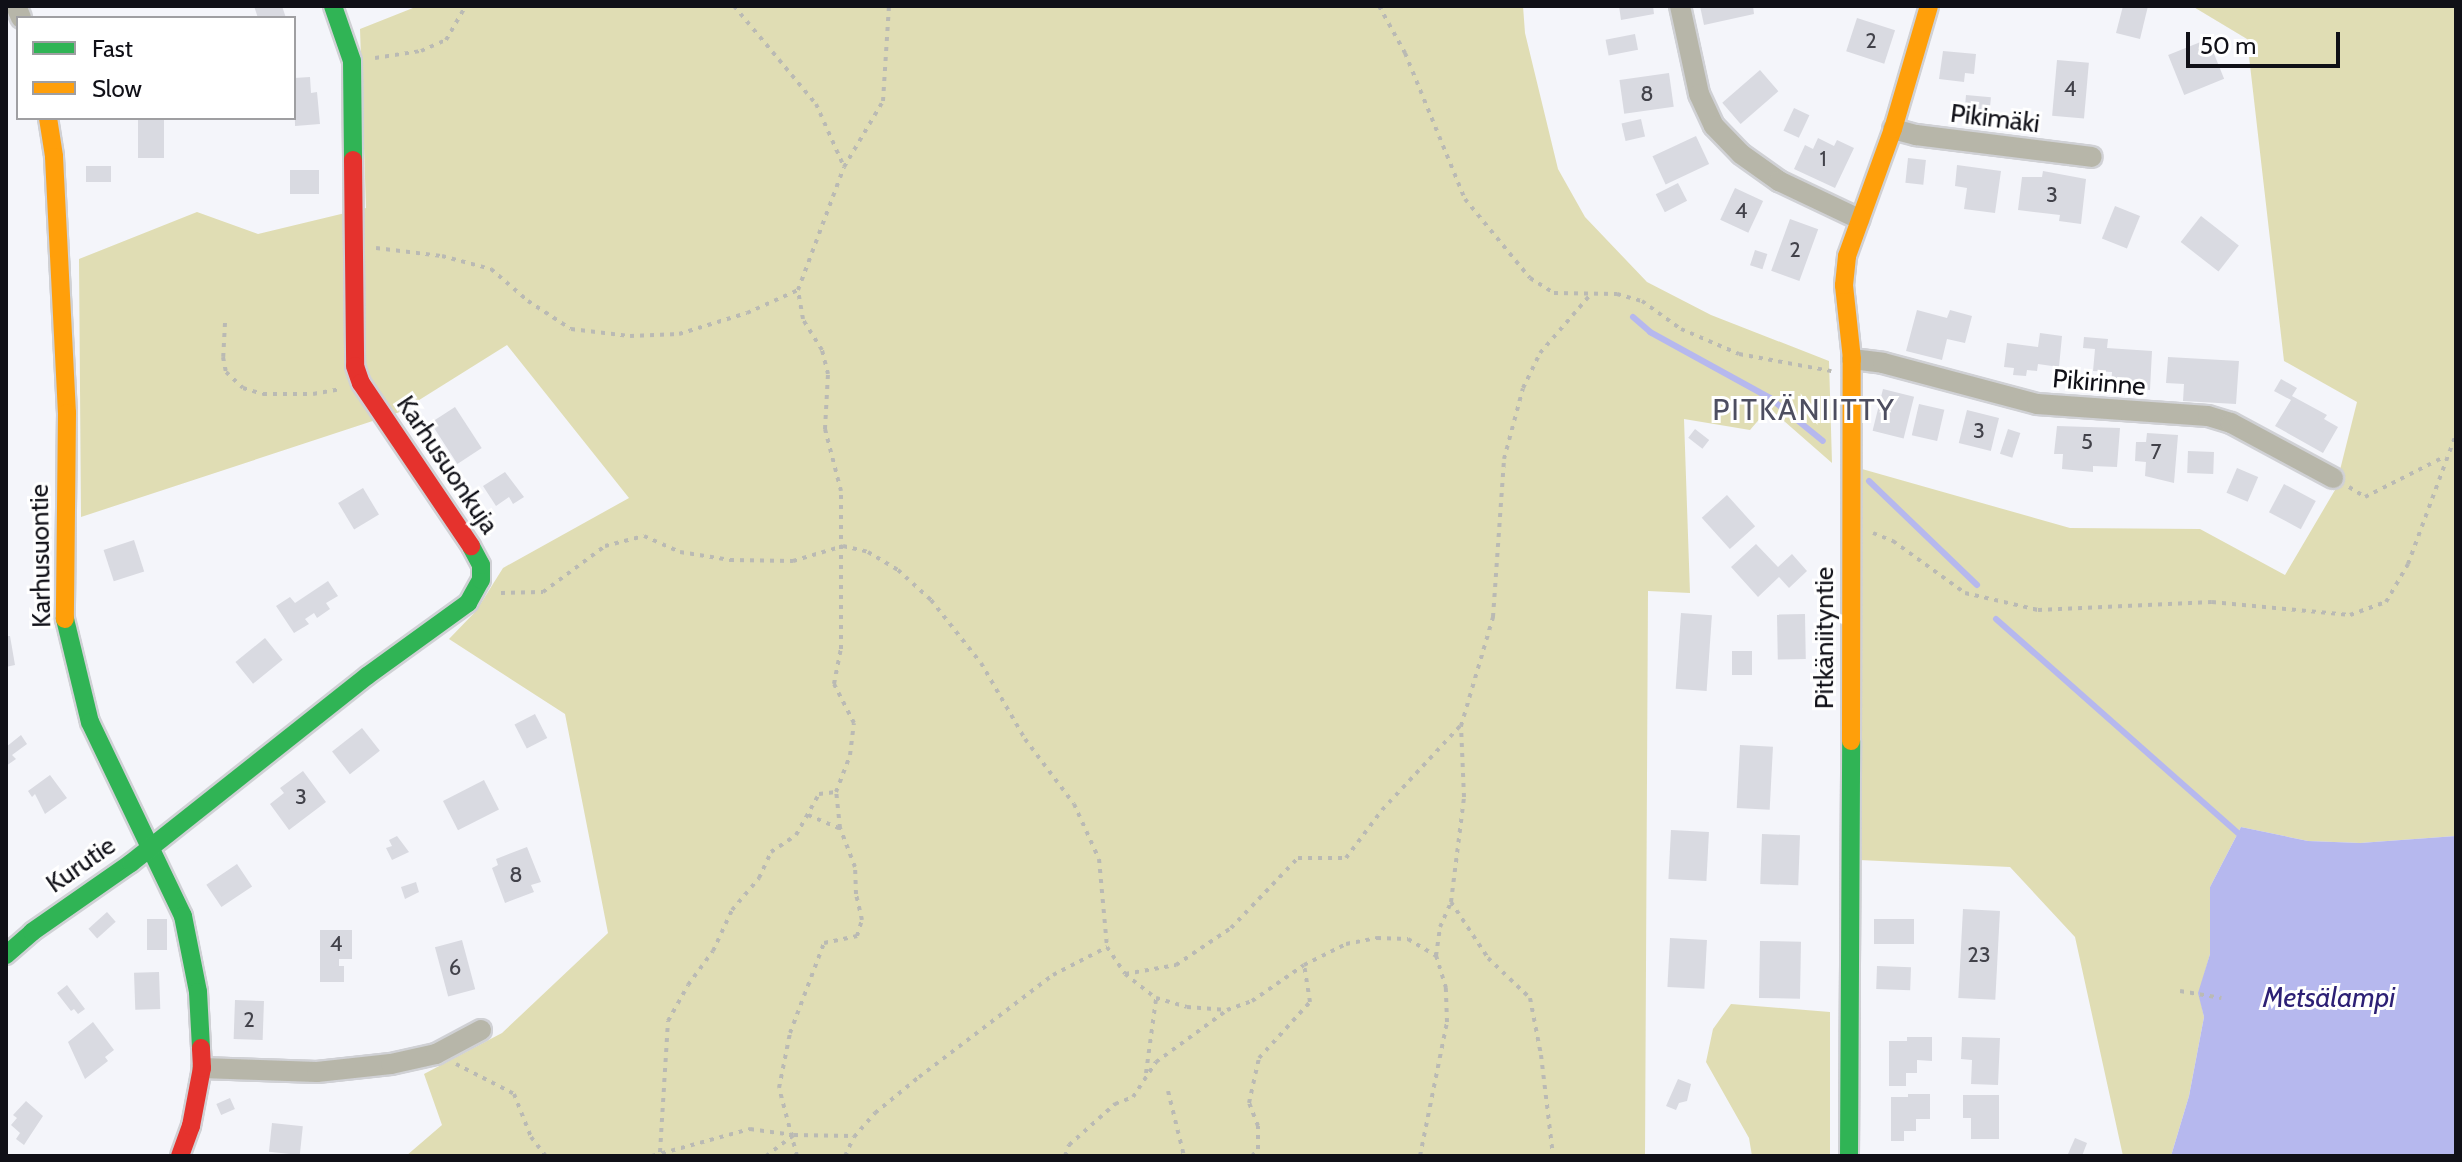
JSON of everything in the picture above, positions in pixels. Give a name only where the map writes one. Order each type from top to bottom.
[{"type":"street","name":"Karhusuonkuja","points":[[333,6],[352,61],[352,350],[361,383],[468,539],[481,565],[481,580],[475,591]]},
{"type":"street","points":[[1680,6],[1699,94],[1714,126],[1741,154],[1779,181],[1859,219]]},
{"type":"street","name":"Pitkäniityntie","points":[[1849,1156],[1852,527],[1844,285],[1847,256],[1893,129],[1929,6]]},
{"type":"street","name":"Karhusuontie","points":[[48,120],[54,157],[67,413],[64,616],[75,671],[90,722],[183,916],[198,992],[202,1068],[191,1126],[180,1156]]},
{"type":"street","name":"Pikimäki","points":[[1893,129],[1916,135],[2092,157]]},
{"type":"street","name":"Pikirinne","points":[[1845,365],[1883,363],[2037,404],[2208,416],[2231,423],[2333,478]]},
{"type":"street","points":[[149,848],[343,695],[468,603],[475,591]]},
{"type":"street","name":"Kurutie","points":[[6,955],[149,848]]},
{"type":"street","points":[[202,1068],[317,1072],[391,1064],[436,1054],[481,1030]]},
{"type":"path","points":[[352,61],[421,51],[446,40],[466,6]]},
{"type":"path","points":[[734,6],[816,104],[844,167]]},
{"type":"path","points":[[797,1156],[794,1135],[779,1088],[790,1033],[824,943],[857,936],[862,920],[855,867],[840,828],[836,792],[850,755],[854,723],[834,684],[841,649],[841,491],[825,429],[828,374],[822,350],[803,319],[798,290],[844,167],[883,101],[889,6]]},
{"type":"path","points":[[1379,6],[1405,53],[1465,199],[1530,278],[1554,293],[1617,294],[1642,301],[1681,329],[1739,354],[1845,365]]},
{"type":"path","points":[[352,248],[395,248],[491,269],[528,301],[571,329],[630,336],[679,334],[747,313],[798,290]]},
{"type":"path","points":[[1420,1156],[1447,1022],[1446,988],[1436,956],[1440,927],[1451,902],[1464,797],[1461,726],[1493,617],[1504,459],[1523,388],[1540,353],[1590,295]]},
{"type":"path","points":[[225,323],[223,357],[226,372],[243,388],[263,394],[313,394],[361,383]]},
{"type":"path","points":[[1852,527],[1893,541],[1965,593],[2038,610],[2212,602],[2350,615],[2386,602],[2408,564],[2456,434]]},
{"type":"path","points":[[2333,478],[2365,497],[2447,456]]},
{"type":"path","points":[[475,591],[511,594],[543,592],[605,546],[644,536],[680,552],[730,560],[793,561],[843,546],[868,552],[898,570],[931,600],[981,663],[1025,739],[1074,804],[1099,859],[1107,947],[1125,974],[1156,998],[1187,1007],[1227,1010]]},
{"type":"path","points":[[1125,974],[1176,965],[1231,928],[1298,858],[1346,858],[1382,810],[1461,726]]},
{"type":"path","points":[[660,1152],[668,1021],[688,985],[713,951],[732,910],[759,878],[771,852],[796,835],[819,794],[836,792]]},
{"type":"path","points":[[808,815],[840,828]]},
{"type":"path","points":[[1451,902],[1488,958],[1530,998],[1541,1055],[1553,1156]]},
{"type":"path","points":[[1065,1156],[1069,1145],[1115,1104],[1133,1097],[1156,1062],[1227,1010],[1252,1001],[1304,965],[1346,944],[1377,938],[1408,939],[1436,956]]},
{"type":"path","points":[[845,1156],[854,1137],[875,1113],[919,1077],[1053,975],[1107,947]]},
{"type":"path","points":[[1252,1156],[1258,1149],[1258,1126],[1249,1103],[1259,1058],[1310,1002],[1304,965]]},
{"type":"path","points":[[2180,991],[2221,998]]},
{"type":"path","points":[[1146,1076],[1156,998]]},
{"type":"path","points":[[436,1054],[514,1094],[531,1137],[546,1156]]},
{"type":"path","points":[[1168,1091],[1184,1156]]},
{"type":"path","points":[[652,1156],[750,1129],[794,1135],[854,1137]]},
{"type":"path","points":[[766,1156],[794,1135]]},
{"type":"shaded area","points":[[418,6],[1523,6],[1525,33],[1558,169],[1585,217],[1647,282],[1711,315],[1829,361],[1832,463],[1769,408],[1750,430],[1684,419],[1690,593],[1648,591],[1645,1156],[406,1156],[442,1125],[424,1074],[502,1033],[608,933],[565,714],[449,639],[476,611],[503,568],[629,498],[507,345],[400,412],[81,517],[79,259],[197,212],[258,234],[366,208],[360,29]]},
{"type":"shaded area","points":[[2192,6],[2456,6],[2456,836],[2360,843],[2308,841],[2241,827],[2210,887],[2210,954],[2199,993],[2204,1017],[2189,1096],[2171,1156],[2123,1156],[2075,937],[2010,867],[1859,860],[1862,469],[2070,528],[2200,529],[2285,575],[2335,490],[2357,402],[2284,361],[2247,39]]},
{"type":"shaded area","points":[[1731,1004],[1830,1012],[1830,1156],[1752,1156],[1749,1138],[1706,1062],[1713,1029]]},
{"type":"water","name":"Metsälampi","points":[[2241,827],[2308,841],[2360,843],[2456,836],[2456,1156],[2171,1156],[2189,1096],[2204,1017],[2198,993],[2210,954],[2210,887]]},
{"type":"building","points":[[254,6],[282,6],[285,16],[257,16]]},
{"type":"building","points":[[1619,6],[1653,6],[1654,14],[1621,20]]},
{"type":"building","points":[[1700,6],[1753,6],[1754,14],[1704,25]]},
{"type":"building","points":[[2123,6],[2148,6],[2140,39],[2116,33]]},
{"type":"building","points":[[1857,18],[1895,30],[1884,64],[1846,51]]},
{"type":"building","points":[[1635,34],[1638,50],[1609,55],[1606,40]]},
{"type":"building","points":[[2208,39],[2224,79],[2184,95],[2168,55]]},
{"type":"building","points":[[1943,51],[1976,54],[1974,74],[1965,73],[1964,82],[1939,79]]},
{"type":"building","points":[[2057,60],[2089,63],[2084,119],[2052,116]]},
{"type":"building","points":[[1760,70],[1778,91],[1741,124],[1722,103]]},
{"type":"building","points":[[1669,73],[1674,107],[1624,114],[1619,80]]},
{"type":"building","points":[[310,77],[311,93],[317,92],[320,124],[295,126],[296,78]]},
{"type":"building","points":[[1966,95],[1991,97],[1989,122],[1964,120]]},
{"type":"building","points":[[1794,108],[1809,115],[1799,138],[1783,131]]},
{"type":"building","points":[[1641,119],[1645,137],[1626,141],[1622,123]]},
{"type":"building","points":[[138,120],[164,120],[164,158],[138,158]]},
{"type":"building","points":[[1696,136],[1709,164],[1666,184],[1652,156]]},
{"type":"building","points":[[1818,138],[1834,146],[1837,140],[1854,148],[1835,188],[1794,169],[1805,145],[1813,149]]},
{"type":"building","points":[[1908,158],[1926,160],[1923,185],[1905,183]]},
{"type":"building","points":[[1957,165],[2001,171],[1995,213],[1964,209],[1967,188],[1955,186]]},
{"type":"building","points":[[86,166],[111,166],[111,182],[86,182]]},
{"type":"building","points":[[290,170],[319,170],[319,194],[290,194]]},
{"type":"building","points":[[2043,171],[2086,179],[2081,224],[2059,221],[2060,215],[2018,210],[2022,177],[2042,177]]},
{"type":"building","points":[[1678,183],[1687,201],[1665,212],[1656,194]]},
{"type":"building","points":[[1735,188],[1763,201],[1748,233],[1720,220]]},
{"type":"building","points":[[2115,206],[2140,216],[2127,249],[2102,238]]},
{"type":"building","points":[[2201,216],[2239,246],[2219,272],[2181,242]]},
{"type":"building","points":[[1790,219],[1818,229],[1799,281],[1771,271]]},
{"type":"building","points":[[1755,250],[1767,254],[1762,269],[1750,265]]},
{"type":"building","points":[[1917,310],[1947,318],[1950,310],[1972,316],[1965,343],[1947,339],[1942,360],[1906,351]]},
{"type":"building","points":[[2040,333],[2062,336],[2059,367],[2038,364],[2037,371],[2027,370],[2026,376],[2013,375],[2014,368],[2004,367],[2007,343],[2038,347]]},
{"type":"building","points":[[2084,337],[2108,339],[2107,348],[2152,351],[2150,390],[2111,387],[2112,372],[2093,371],[2095,349],[2083,348]]},
{"type":"building","points":[[2168,357],[2239,361],[2236,404],[2183,401],[2184,384],[2166,383]]},
{"type":"building","points":[[2281,379],[2297,388],[2292,396],[2327,415],[2324,419],[2338,427],[2323,453],[2275,426],[2291,400],[2274,391]]},
{"type":"building","points":[[1883,389],[1914,397],[1904,438],[1873,431]]},
{"type":"building","points":[[1919,404],[1944,410],[1937,441],[1912,435]]},
{"type":"building","points":[[455,407],[482,448],[457,464],[431,423]]},
{"type":"building","points":[[1967,410],[1999,418],[1991,451],[1959,443]]},
{"type":"building","points":[[2057,426],[2120,428],[2117,467],[2093,466],[2093,472],[2062,469],[2063,454],[2054,454]]},
{"type":"building","points":[[1695,429],[1709,440],[1702,449],[1688,438]]},
{"type":"building","points":[[2008,429],[2020,433],[2012,458],[2000,454]]},
{"type":"building","points":[[2147,433],[2178,435],[2174,483],[2145,476],[2146,462],[2135,461],[2136,442],[2146,442]]},
{"type":"building","points":[[2188,451],[2214,452],[2213,474],[2187,473]]},
{"type":"building","points":[[2237,468],[2258,477],[2248,502],[2226,493]]},
{"type":"building","points":[[505,472],[524,497],[513,504],[509,497],[496,506],[483,486]]},
{"type":"building","points":[[2284,484],[2316,501],[2301,529],[2269,512]]},
{"type":"building","points":[[363,488],[379,515],[354,530],[338,503]]},
{"type":"building","points":[[1727,495],[1755,526],[1730,549],[1702,518]]},
{"type":"building","points":[[134,540],[144,571],[114,581],[104,550]]},
{"type":"building","points":[[1756,544],[1778,567],[1792,554],[1807,571],[1789,588],[1779,577],[1758,597],[1731,567]]},
{"type":"building","points":[[328,581],[338,596],[326,603],[330,609],[317,618],[314,613],[305,619],[309,624],[294,633],[276,606],[290,597],[295,603]]},
{"type":"building","points":[[1681,613],[1712,615],[1707,691],[1676,689]]},
{"type":"building","points":[[1777,614],[1805,614],[1806,659],[1778,659]]},
{"type":"building","points":[[6,636],[10,636],[15,665],[6,667]]},
{"type":"building","points":[[265,638],[283,660],[253,684],[235,662]]},
{"type":"building","points":[[1732,651],[1752,651],[1752,675],[1732,675]]},
{"type":"building","points":[[535,714],[547,738],[527,748],[515,724]]},
{"type":"building","points":[[362,728],[380,751],[350,774],[332,751]]},
{"type":"building","points":[[21,735],[27,744],[12,755],[16,759],[6,766],[6,747]]},
{"type":"building","points":[[1740,745],[1773,747],[1770,810],[1737,808]]},
{"type":"building","points":[[303,771],[326,802],[289,830],[270,804],[284,793],[280,788]]},
{"type":"building","points":[[50,775],[67,798],[45,814],[35,794],[32,797],[28,791]]},
{"type":"building","points":[[484,780],[499,809],[458,830],[443,801]]},
{"type":"building","points":[[1671,830],[1709,832],[1706,881],[1668,879]]},
{"type":"building","points":[[1762,834],[1800,835],[1798,885],[1760,884]]},
{"type":"building","points":[[397,836],[409,852],[392,860],[386,848],[392,846],[389,840]]},
{"type":"building","points":[[527,847],[541,882],[531,885],[534,892],[505,903],[492,868],[498,865],[496,859]]},
{"type":"building","points":[[237,864],[252,886],[221,907],[206,885]]},
{"type":"building","points":[[416,882],[419,892],[405,899],[401,887]]},
{"type":"building","points":[[1963,909],[2000,911],[1995,1000],[1958,998]]},
{"type":"building","points":[[107,912],[116,922],[97,938],[88,929]]},
{"type":"building","points":[[147,919],[167,919],[167,950],[147,950]]},
{"type":"building","points":[[1874,919],[1914,919],[1914,944],[1874,944]]},
{"type":"building","points":[[320,930],[352,930],[352,959],[339,959],[339,966],[344,966],[344,982],[320,982]]},
{"type":"building","points":[[1670,938],[1707,940],[1704,989],[1667,987]]},
{"type":"building","points":[[462,940],[475,989],[448,997],[435,947]]},
{"type":"building","points":[[1760,941],[1801,942],[1800,999],[1759,998]]},
{"type":"building","points":[[1877,966],[1911,967],[1910,990],[1876,989]]},
{"type":"building","points":[[159,972],[160,1009],[135,1010],[134,973]]},
{"type":"building","points":[[67,985],[85,1009],[78,1014],[74,1009],[71,1011],[57,993]]},
{"type":"building","points":[[235,1000],[264,1001],[263,1040],[234,1039]]},
{"type":"building","points":[[93,1022],[114,1050],[105,1057],[108,1061],[85,1079],[68,1042]]},
{"type":"building","points":[[1907,1037],[1932,1037],[1932,1061],[1917,1060],[1917,1073],[1906,1073],[1906,1086],[1889,1086],[1889,1041],[1907,1041]]},
{"type":"building","points":[[1962,1037],[2000,1038],[1998,1085],[1971,1084],[1972,1060],[1961,1059]]},
{"type":"building","points":[[1678,1079],[1691,1084],[1687,1101],[1679,1103],[1676,1110],[1666,1106]]},
{"type":"building","points":[[1908,1094],[1930,1094],[1930,1119],[1916,1119],[1916,1131],[1904,1131],[1904,1141],[1891,1141],[1891,1097],[1908,1097]]},
{"type":"building","points":[[1963,1095],[1999,1095],[1999,1139],[1971,1139],[1971,1118],[1963,1118]]},
{"type":"building","points":[[230,1098],[235,1109],[221,1115],[216,1104]]},
{"type":"building","points":[[26,1101],[43,1116],[24,1145],[16,1139],[20,1133],[11,1125],[17,1118],[13,1115]]},
{"type":"building","points":[[272,1123],[303,1126],[300,1155],[269,1152]]},
{"type":"building","points":[[2075,1138],[2087,1143],[2082,1156],[2068,1154]]},
{"type":"waterway","points":[[1633,317],[1650,332],[1770,398],[1823,441]]},
{"type":"waterway","points":[[1869,481],[1977,585]]},
{"type":"waterway","points":[[1996,619],[2238,833]]},
{"type":"traffic: fast","points":[[333,6],[352,61],[353,160]]},
{"type":"traffic: fast","points":[[6,955],[32,932],[131,863],[367,676],[468,603],[481,580],[481,565],[471,546]]},
{"type":"traffic: fast","points":[[65,619],[90,722],[183,916],[198,992],[201,1048]]},
{"type":"traffic: fast","points":[[1849,1156],[1851,741]]},
{"type":"traffic: slow","points":[[1851,741],[1852,359],[1844,285],[1847,256],[1893,129],[1929,6]]},
{"type":"traffic: slow","points":[[48,120],[54,157],[67,413],[65,619]]},
{"type":"traffic: jam","points":[[353,160],[355,366],[361,383],[471,546]]},
{"type":"traffic: jam","points":[[180,1156],[191,1126],[202,1068],[201,1048]]},
{"type":"district","name":"PITKÄNIITTY","points":[[1804,410]]}]
